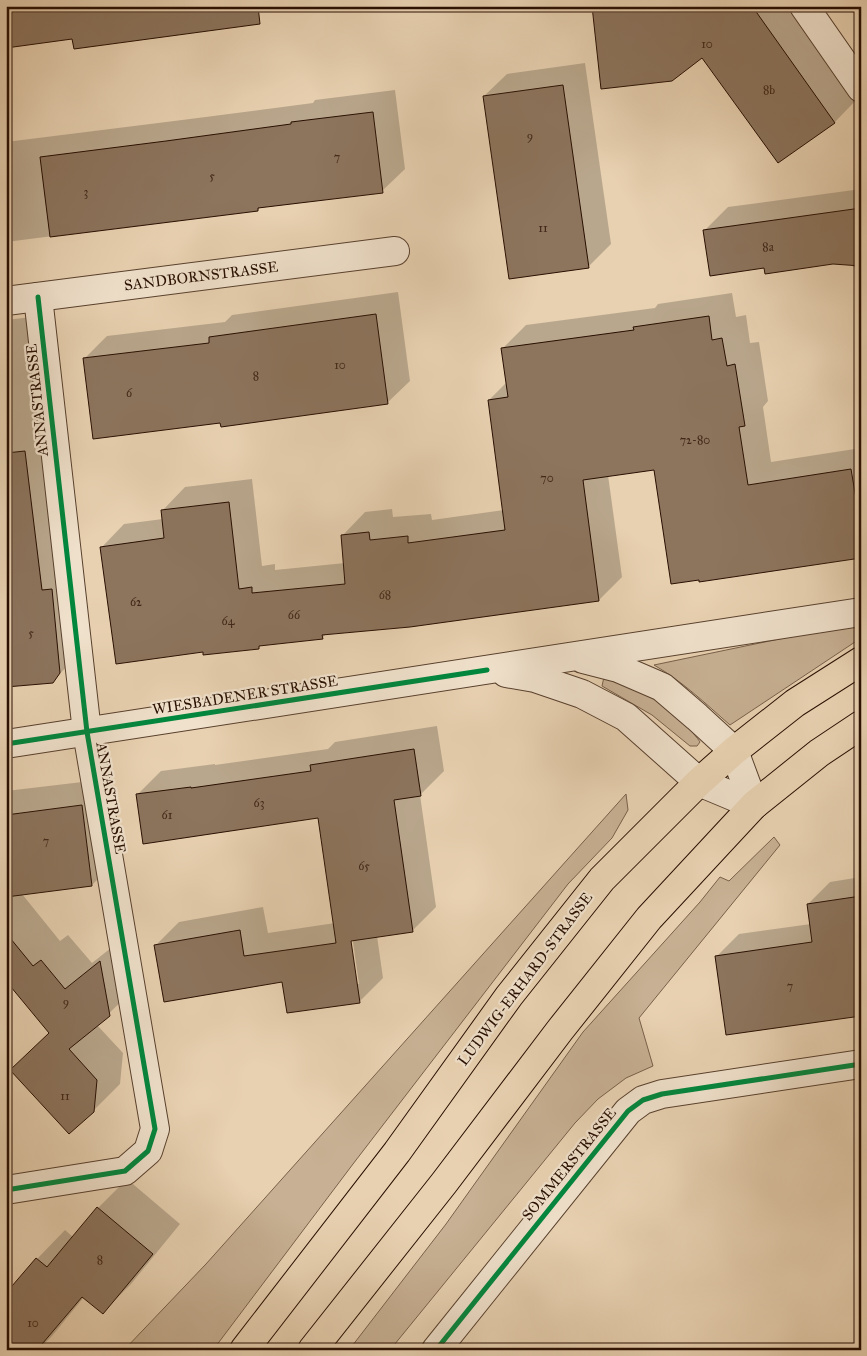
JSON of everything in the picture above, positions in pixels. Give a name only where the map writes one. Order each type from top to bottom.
[{"type":"main road","name":"LUDWIG-ERHARD-STRASSE","points":[[244,1350],[397,1152],[508,996],[596,887],[699,782],[734,751],[795,703],[861,661]]},
{"type":"main road","points":[[312,1350],[444,1183],[560,1030],[650,918],[754,806],[819,753],[861,725]]},
{"type":"street","points":[[804,6],[861,88]]},
{"type":"street","name":"SANDBORNSTRASSE","points":[[6,301],[395,251]]},
{"type":"street","name":"ANNASTRASSE","points":[[6,1190],[125,1171],[148,1151],[155,1129],[87,732],[38,297]]},
{"type":"street","points":[[572,656],[861,612]]},
{"type":"street","name":"WIESBADENER STRASSE","points":[[6,744],[572,656],[618,668],[662,687],[734,751],[754,806]]},
{"type":"street","name":"WIESBADENER STRASSE","points":[[487,670],[535,678],[582,694],[626,716],[699,782],[754,806]]},
{"type":"street","name":"SOMMERSTRASSE","points":[[436,1350],[628,1111],[642,1100],[662,1094],[861,1064]]},
{"type":"shaded area","points":[[861,622],[861,638],[730,725],[684,685],[654,665]]},
{"type":"shaded area","points":[[604,677],[640,691],[656,701],[681,721],[700,742],[697,746],[690,746],[652,715],[602,686]]},
{"type":"shaded area","points":[[626,794],[628,810],[612,838],[568,884],[213,1350],[124,1350],[206,1264]]},
{"type":"shaded area","points":[[774,837],[780,845],[639,1018],[653,1066],[626,1078],[598,1099],[575,1123],[390,1350],[349,1350],[446,1224],[583,1032],[700,902],[720,877],[729,881]]},
{"type":"building","points":[[6,6],[258,6],[260,24],[74,49],[72,39],[6,48]]},
{"type":"building","points":[[592,6],[752,6],[835,123],[778,163],[702,58],[672,81],[601,89]]},
{"type":"building","points":[[563,85],[589,268],[509,279],[483,96]]},
{"type":"building","points":[[373,112],[383,193],[258,208],[258,211],[50,237],[40,157]]},
{"type":"building","points":[[861,208],[861,266],[833,264],[765,274],[764,268],[710,276],[703,230]]},
{"type":"building","points":[[376,314],[388,404],[221,427],[220,423],[93,439],[83,358],[209,343],[209,337]]},
{"type":"building","points":[[709,316],[712,340],[722,338],[727,366],[735,364],[745,426],[739,427],[748,485],[851,469],[856,499],[861,498],[861,558],[699,582],[699,580],[671,584],[654,470],[583,480],[599,601],[410,627],[322,635],[323,639],[259,646],[259,649],[203,655],[203,652],[116,664],[100,547],[164,538],[161,510],[229,502],[239,589],[252,587],[252,593],[345,584],[341,535],[369,532],[370,540],[408,536],[408,543],[505,530],[488,400],[508,397],[501,348],[634,330],[633,327]]},
{"type":"building","points":[[25,451],[42,590],[52,589],[60,673],[53,683],[6,687],[6,453]]},
{"type":"building","points":[[414,749],[421,796],[394,800],[413,932],[351,941],[360,1003],[287,1013],[282,982],[164,1002],[154,945],[240,930],[244,956],[336,943],[318,818],[143,844],[136,794],[311,771],[310,765]]},
{"type":"building","points":[[82,805],[92,886],[6,897],[6,815]]},
{"type":"building","points":[[861,896],[861,1016],[726,1035],[715,956],[812,942],[807,904]]},
{"type":"building","points":[[6,933],[33,966],[41,960],[65,989],[100,961],[110,1016],[69,1049],[97,1080],[94,1112],[69,1134],[10,1070],[49,1033],[6,981]]},
{"type":"building","points":[[97,1207],[153,1254],[103,1314],[82,1297],[37,1350],[6,1350],[6,1293],[36,1258],[47,1267]]},
{"type":"cycle path","points":[[6,1190],[125,1171],[148,1151],[155,1129],[87,732],[38,297]]},
{"type":"cycle path","points":[[6,744],[487,670]]},
{"type":"cycle path","points":[[436,1350],[628,1111],[643,1100],[662,1094],[861,1064]]}]
